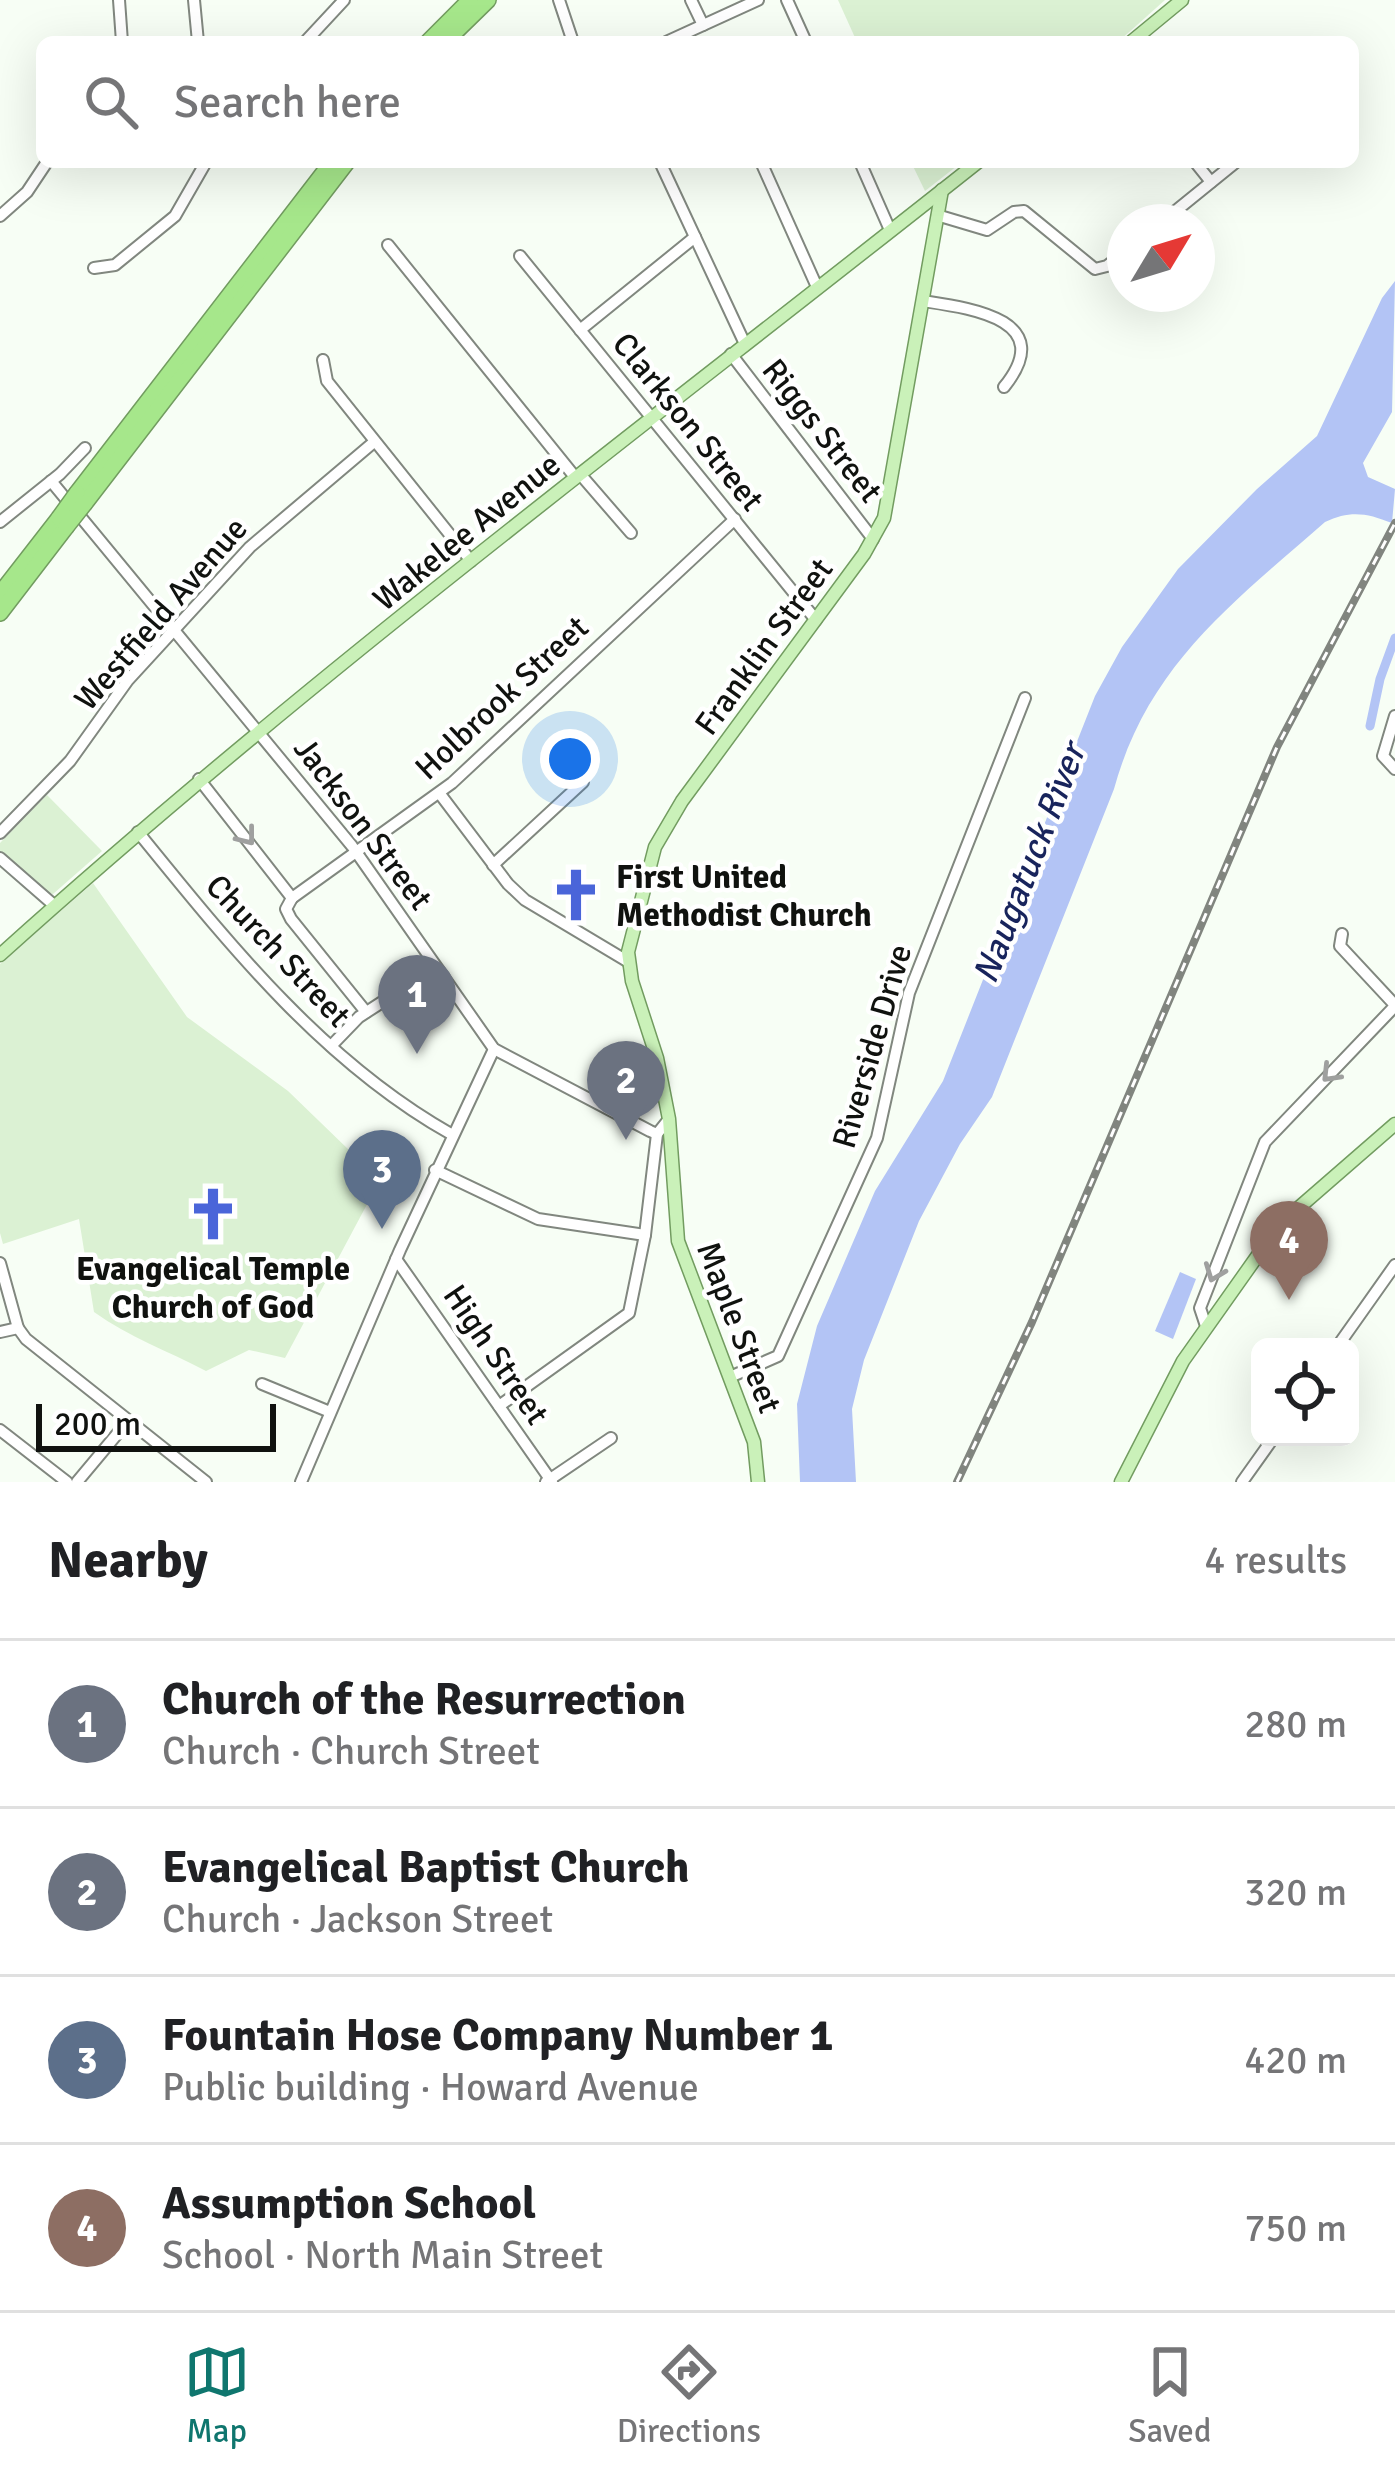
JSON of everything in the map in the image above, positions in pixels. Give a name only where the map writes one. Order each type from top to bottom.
[{"type":"highway","points":[[434,36],[470,0]]},
{"type":"highway","points":[[451,36],[488,0]]},
{"type":"highway","points":[[81,498],[328,168]]},
{"type":"highway","points":[[0,594],[342,168]]},
{"type":"highway","points":[[0,613],[62,522]]},
{"type":"main road","points":[[1138,36],[1183,0]]},
{"type":"main road","name":"Wakelee Avenue","points":[[0,955],[199,779],[970,168]]},
{"type":"main road","name":"Franklin Street","points":[[627,961],[655,847],[682,801],[873,539],[889,498],[942,190]]},
{"type":"main road","points":[[627,961],[657,1058],[669,1119]]},
{"type":"main road","name":"Maple Street","points":[[669,1119],[678,1241],[754,1442],[758,1482]]},
{"type":"main road","points":[[1121,1482],[1183,1361],[1280,1225],[1395,1124]]},
{"type":"street","points":[[119,0],[122,36]]},
{"type":"street","points":[[194,0],[198,36]]},
{"type":"street","points":[[311,36],[344,0]]},
{"type":"street","points":[[559,0],[571,36]]},
{"type":"street","points":[[691,0],[703,25]]},
{"type":"street","points":[[679,36],[758,0]]},
{"type":"street","points":[[787,0],[803,36]]},
{"type":"street","points":[[0,216],[43,168]]},
{"type":"street","points":[[94,268],[115,265],[176,216],[203,168]]},
{"type":"street","points":[[662,168],[745,344]]},
{"type":"street","points":[[764,168],[817,287]]},
{"type":"street","points":[[863,168],[890,230]]},
{"type":"street","points":[[1200,168],[1211,182]]},
{"type":"street","points":[[1184,204],[1228,168]]},
{"type":"street","points":[[940,216],[987,230],[1014,212],[1024,212],[1095,269],[1107,266]]},
{"type":"street","points":[[580,330],[695,237]]},
{"type":"street","points":[[388,245],[577,476],[631,533]]},
{"type":"street","name":"Clarkson Street","points":[[520,256],[816,620]]},
{"type":"street","points":[[923,301],[982,310],[1007,323],[1019,354],[1016,372],[1004,387]]},
{"type":"street","name":"Riggs Street","points":[[731,354],[873,539]]},
{"type":"street","points":[[323,360],[327,381],[471,562]]},
{"type":"street","name":"Westfield Avenue","points":[[0,833],[70,761],[128,680],[262,535],[374,442]]},
{"type":"street","points":[[0,522],[85,448]]},
{"type":"street","name":"Jackson Street","points":[[51,481],[357,854],[494,1049],[657,1134]]},
{"type":"street","name":"Holbrook Street","points":[[292,898],[440,794],[735,519]]},
{"type":"street","name":"Riverside Drive","points":[[730,1377],[778,1356],[862,1174],[877,1138],[909,993],[1025,698]]},
{"type":"street","points":[[1395,716],[1382,756],[1395,769]]},
{"type":"street","points":[[199,779],[292,898],[286,909],[291,919],[366,1012]]},
{"type":"street","points":[[493,866],[583,782]]},
{"type":"street","points":[[440,794],[524,900],[627,961]]},
{"type":"street","name":"Church Street","points":[[138,832],[240,958],[331,1046],[452,1134]]},
{"type":"street","points":[[0,858],[55,905]]},
{"type":"street","points":[[1206,1325],[1200,1308],[1264,1142],[1395,1005],[1340,946],[1342,934]]},
{"type":"street","points":[[331,1046],[392,994]]},
{"type":"street","points":[[301,1482],[435,1170],[494,1049]]},
{"type":"street","points":[[500,1406],[626,1316],[633,1304],[657,1134],[669,1119]]},
{"type":"street","points":[[435,1170],[538,1219],[644,1234]]},
{"type":"street","name":"High Street","points":[[396,1259],[550,1481]]},
{"type":"street","points":[[0,1263],[18,1328],[26,1340],[206,1482]]},
{"type":"street","points":[[1343,1338],[1395,1264]]},
{"type":"street","points":[[0,1332],[18,1328]]},
{"type":"street","points":[[262,1384],[330,1412]]},
{"type":"street","points":[[77,1482],[128,1421]]},
{"type":"street","points":[[0,1430],[67,1482]]},
{"type":"street","points":[[550,1481],[611,1438]]},
{"type":"street","points":[[1243,1482],[1268,1446]]},
{"type":"green space","points":[[838,0],[1165,0],[1125,36],[854,36]]},
{"type":"green space","points":[[914,168],[954,168],[925,191]]},
{"type":"green space","points":[[47,795],[102,851],[53,894],[0,852],[0,843]]},
{"type":"green space","points":[[93,883],[187,1017],[288,1091],[380,1180],[285,1358],[249,1350],[206,1371],[94,1312],[79,1219],[3,1244],[0,964]]},
{"type":"water","points":[[1395,281],[1392,412],[1363,463],[1368,477],[1395,489],[1392,523],[1358,514],[1325,522],[1198,639],[1148,706],[992,1097],[960,1144],[919,1221],[864,1360],[852,1409],[856,1482],[800,1482],[797,1404],[817,1326],[875,1191],[943,1081],[1095,696],[1122,647],[1178,569],[1317,436],[1382,298]]},
{"type":"water","points":[[1180,1272],[1196,1279],[1173,1339],[1155,1331]]},
{"type":"waterway","points":[[1370,726],[1395,638]]},
{"type":"railway","points":[[957,1482],[1032,1322],[1277,747],[1395,523]]},
{"type":"place","name":"First United Methodist Church","points":[[576,895]]},
{"type":"place","name":"Church of the Resurrection","points":[[417,1054]]},
{"type":"place","name":"Evangelical Baptist Church","points":[[626,1140]]},
{"type":"place","name":"Evangelical Temple Church of God","points":[[213,1214]]},
{"type":"place","name":"Fountain Hose Company Number 1","points":[[382,1229]]},
{"type":"place","name":"Assumption School","points":[[1289,1300]]},
{"type":"water label","name":"Naugatuck River","points":[[1028,863]]}]
